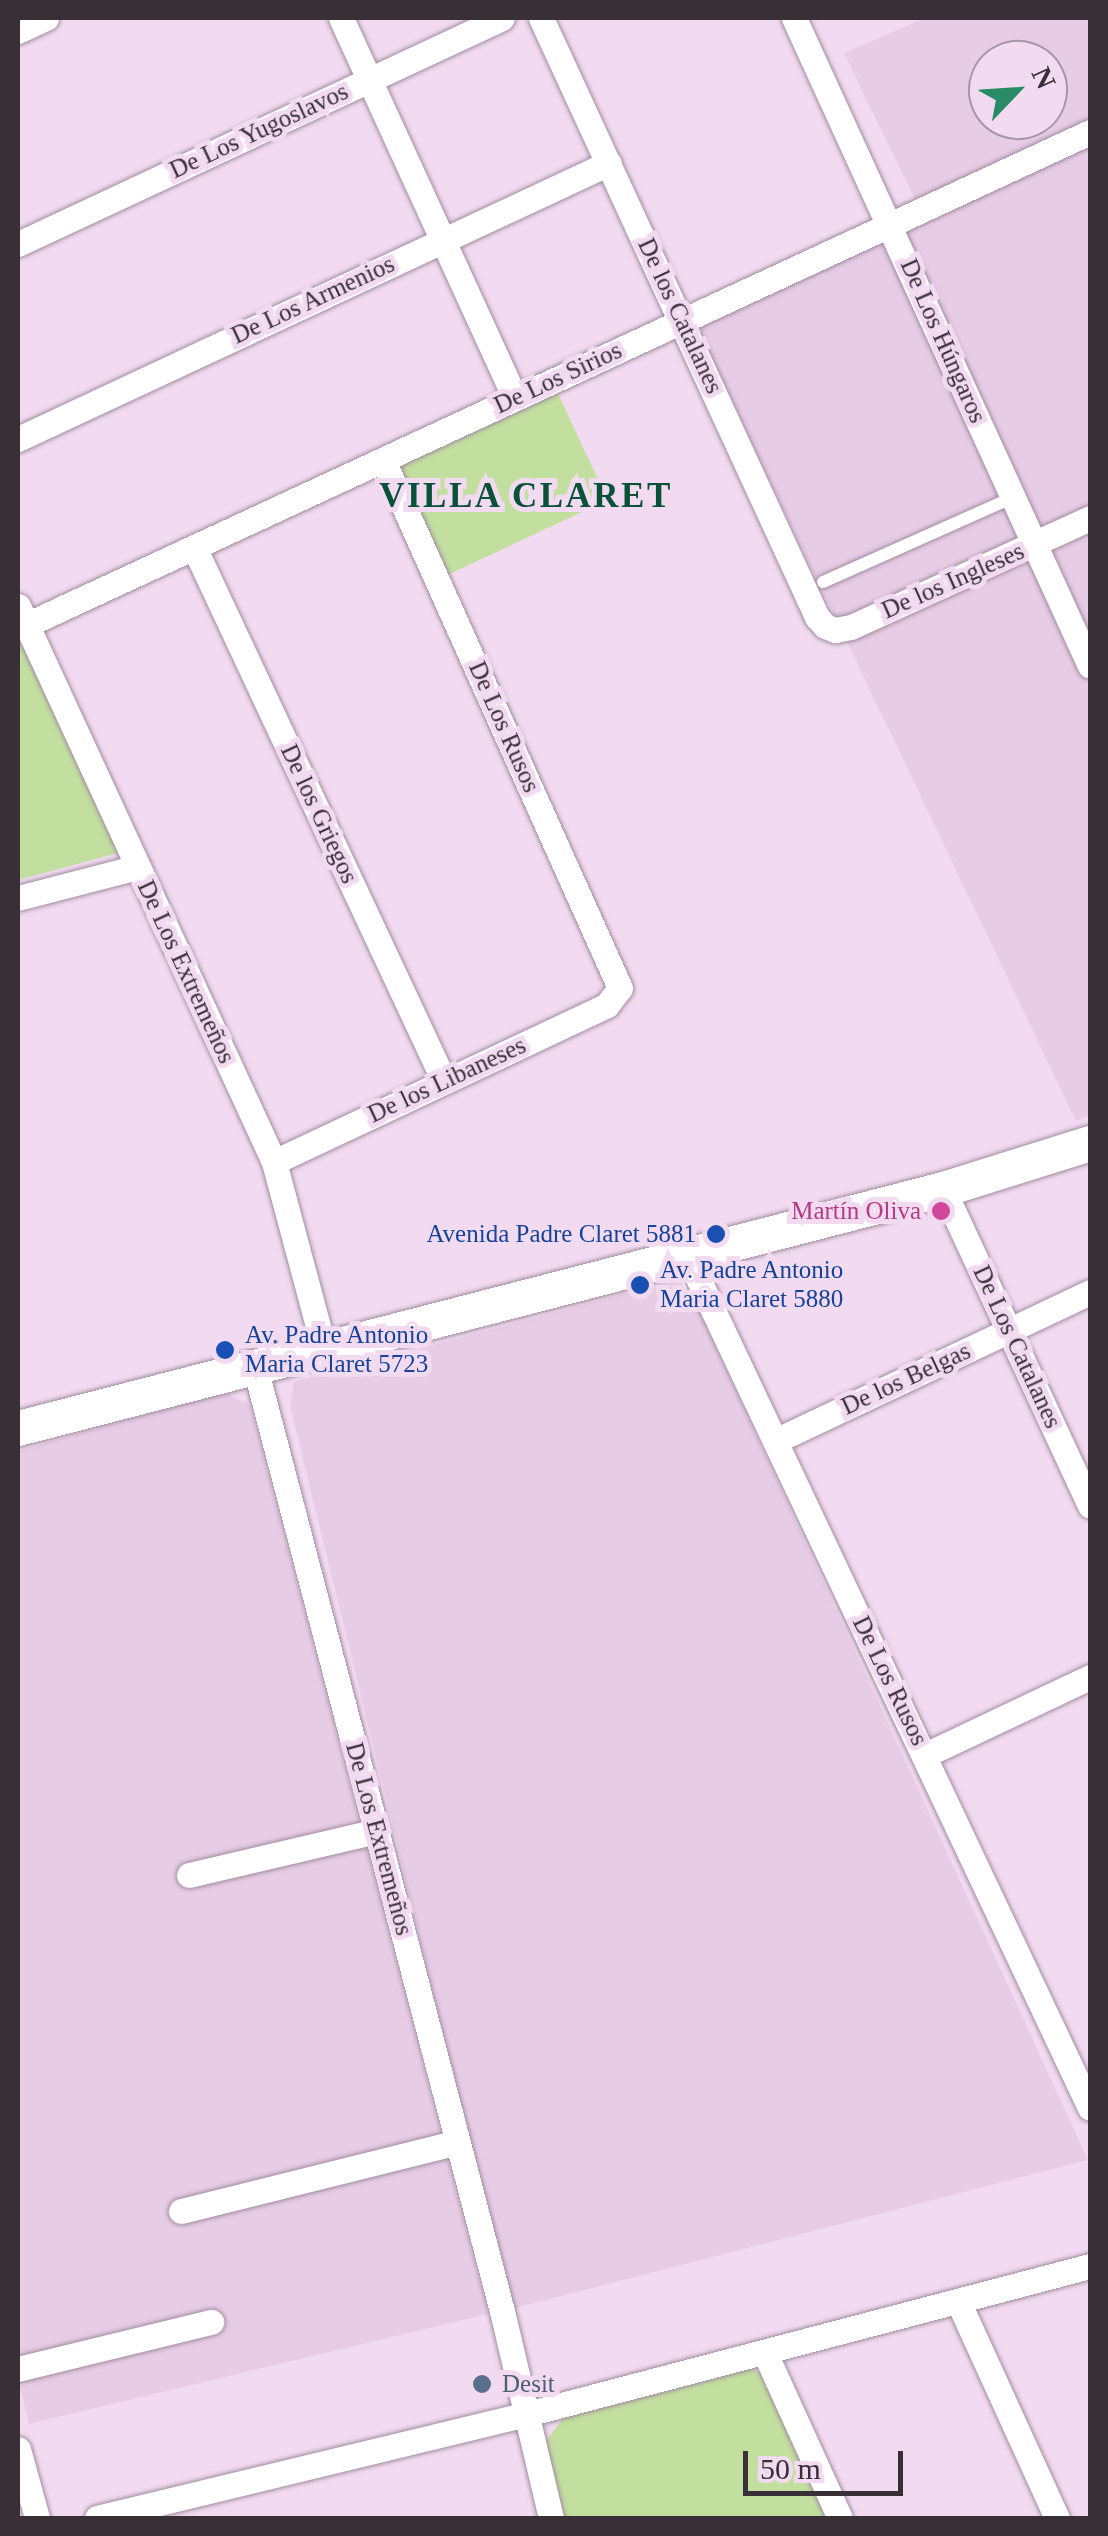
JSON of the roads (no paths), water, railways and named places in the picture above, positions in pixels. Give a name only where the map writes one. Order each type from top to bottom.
[{"type":"main road","points":[[18,1428],[943,1189],[1090,1143]]},
{"type":"street","points":[[18,31],[46,18]]},
{"type":"street","points":[[341,18],[515,398]]},
{"type":"street","name":"De Los Yugoslavos","points":[[18,244],[502,18]]},
{"type":"street","name":"De los Catalanes","points":[[541,18],[816,616]]},
{"type":"street","name":"De Los Húngaros","points":[[794,18],[1090,666]]},
{"type":"street","name":"De Los Sirios","points":[[22,615],[194,547],[1090,132]]},
{"type":"street","name":"De Los Armenios","points":[[18,439],[609,162]]},
{"type":"street","name":"De Los Rusos","points":[[383,460],[615,974],[618,996]]},
{"type":"street","name":"De los Ingleses","points":[[816,616],[836,630],[850,627],[1090,518]]},
{"type":"street","name":"De los Griegos","points":[[194,547],[444,1081]]},
{"type":"street","name":"De Los Extremeños","points":[[22,615],[274,1162],[324,1348]]},
{"type":"street","points":[[18,898],[138,868]]},
{"type":"street","name":"De los Libaneses","points":[[274,1162],[608,1005],[618,996]]},
{"type":"street","name":"De Los Catalanes","points":[[943,1189],[1090,1506]]},
{"type":"street","name":"De Los Rusos","points":[[687,1255],[925,1755],[1081,2062],[1090,2108]]},
{"type":"street","name":"De los Belgas","points":[[775,1441],[1090,1292]]},
{"type":"street","name":"De Los Extremeños","points":[[255,1367],[502,2311],[551,2518]]},
{"type":"street","points":[[925,1755],[1090,1677]]},
{"type":"street","points":[[189,1876],[377,1832]]},
{"type":"street","points":[[182,2211],[458,2142]]},
{"type":"street","points":[[97,2518],[527,2414],[1090,2266]]},
{"type":"street","points":[[958,2301],[1057,2518]]},
{"type":"street","points":[[18,2369],[211,2322]]},
{"type":"street","points":[[765,2352],[840,2518]]},
{"type":"street","points":[[20,2467],[37,2518]]},
{"type":"lane","points":[[824,582],[1014,497]]},
{"type":"place","name":"Martín Oliva","points":[[941,1211]]},
{"type":"place","name":"Avenida Padre Claret 5881","points":[[716,1234]]},
{"type":"place","name":"Av. Padre Antonio Maria Claret 5880","points":[[640,1285]]},
{"type":"place","name":"Av. Padre Antonio Maria Claret 5723","points":[[225,1350]]},
{"type":"place","name":"Desit","points":[[482,2384]]},
{"type":"district","name":"VILLA CLARET","points":[[526,496]]}]
